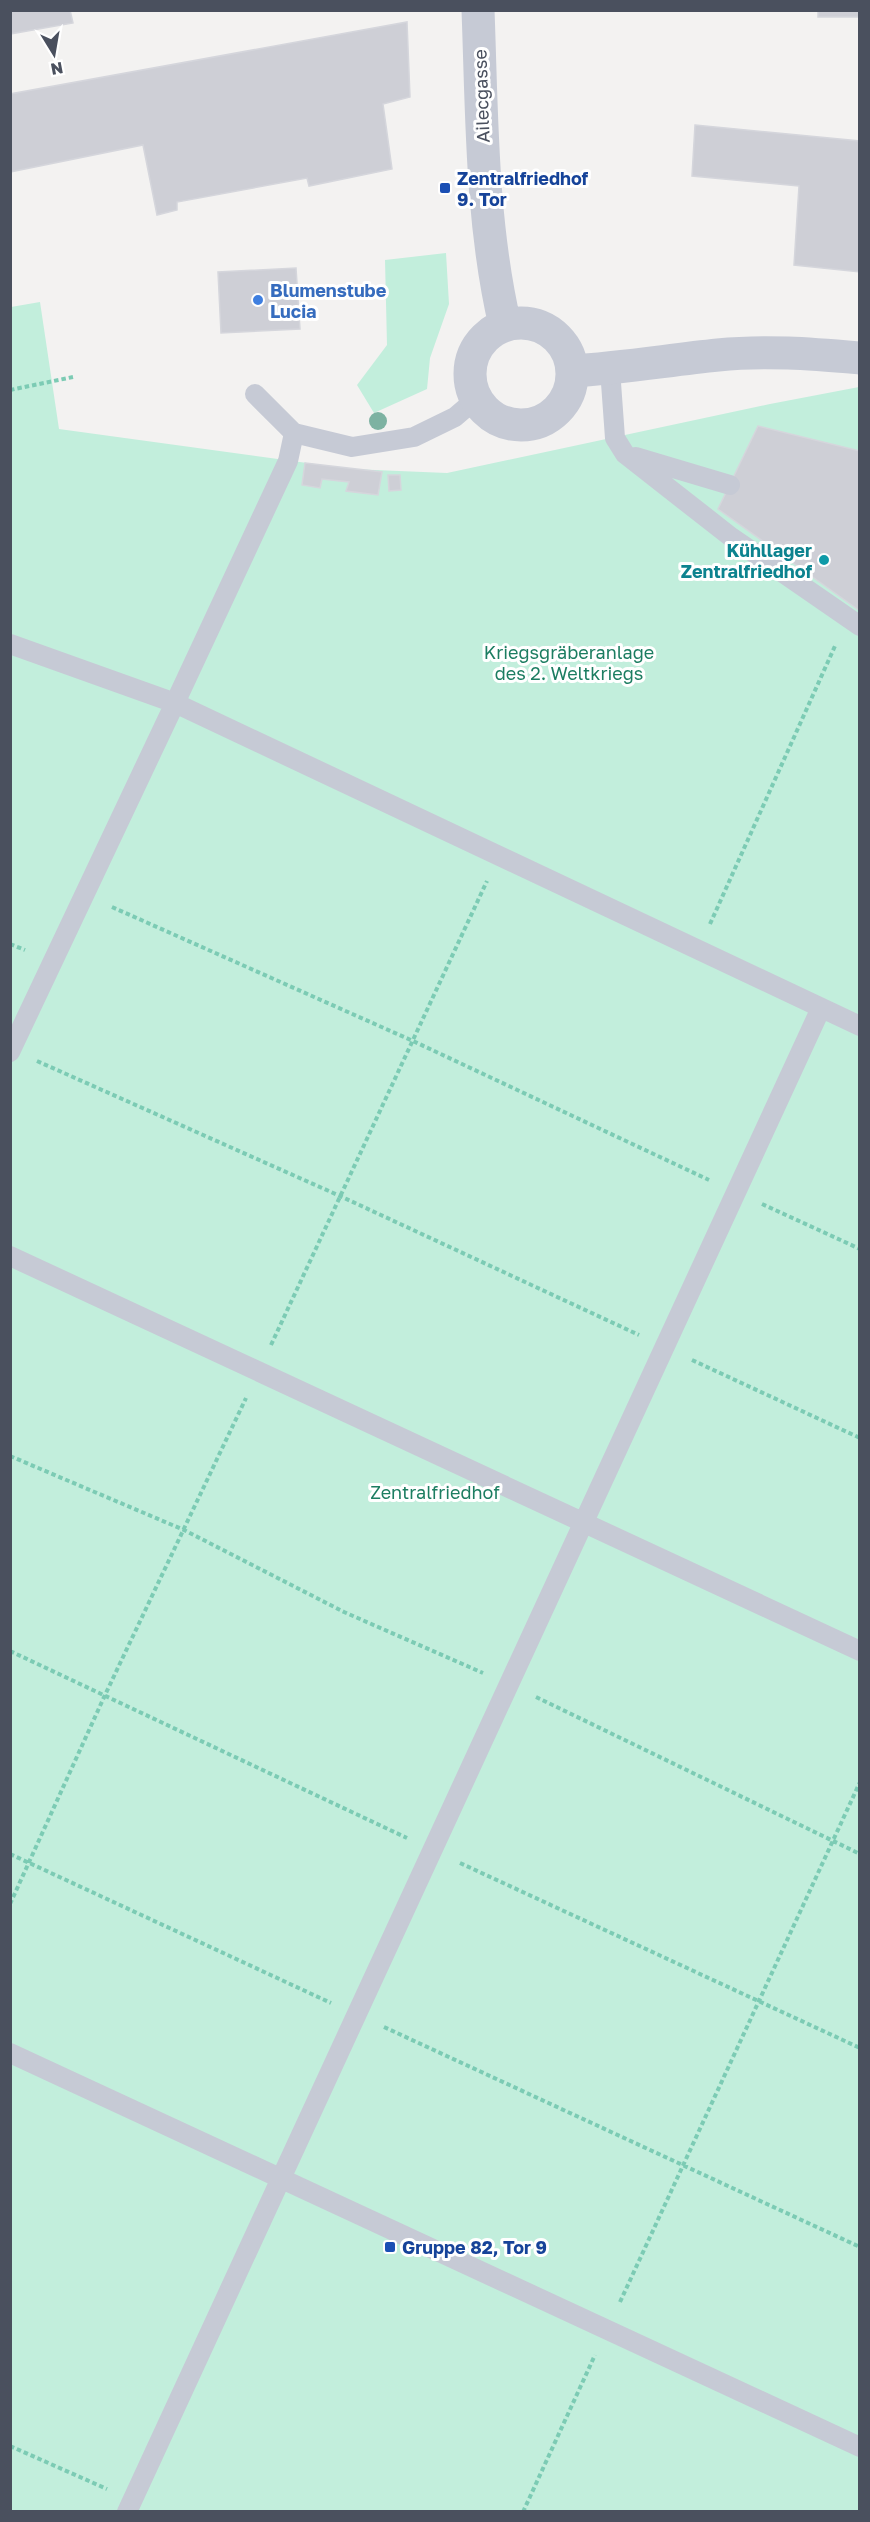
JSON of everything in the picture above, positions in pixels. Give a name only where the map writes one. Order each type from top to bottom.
[{"type":"street","name":"Ailecgasse","points":[[478,10],[485,186],[495,276],[505,325]]},
{"type":"street","points":[[521,322],[536,324],[550,332],[569,356],[572,371],[570,388],[563,403],[550,416],[535,423],[518,425],[501,421],[487,412],[476,399],[470,385],[469,370],[480,342],[491,331],[521,322]]},
{"type":"street","points":[[572,371],[765,352],[860,358]]},
{"type":"lane","points":[[610,369],[615,438],[625,453],[731,537],[854,622]]},
{"type":"lane","points":[[255,394],[294,433],[352,447],[414,437],[454,417],[476,399]]},
{"type":"lane","points":[[11,1051],[288,461],[294,433]]},
{"type":"lane","points":[[625,453],[729,485]]},
{"type":"lane","points":[[10,644],[175,703],[860,1026]]},
{"type":"lane","points":[[130,2506],[283,2179],[821,1008]]},
{"type":"lane","points":[[10,1256],[860,1651]]},
{"type":"lane","points":[[10,2053],[860,2447]]},
{"type":"path","points":[[10,390],[73,377]]},
{"type":"path","points":[[699,950],[854,622]]},
{"type":"path","points":[[10,1904],[105,1695],[499,856]]},
{"type":"path","points":[[84,895],[413,1041],[860,1249]]},
{"type":"path","points":[[11,1051],[340,1196],[860,1438]]},
{"type":"path","points":[[10,1456],[184,1530],[344,1612],[510,1685],[860,1854]]},
{"type":"path","points":[[523,2511],[860,1782]]},
{"type":"path","points":[[10,1854],[860,2247]]},
{"type":"path","points":[[10,2446],[130,2506]]},
{"type":"green space","points":[[446,253],[449,304],[430,358],[427,389],[374,413],[357,385],[387,345],[385,260]]},
{"type":"green space","name":"Zentralfriedhof","points":[[40,302],[59,429],[351,469],[447,473],[859,387],[859,2511],[11,2512],[11,307]]},
{"type":"building","points":[[10,10],[70,10],[73,23],[10,34]]},
{"type":"building","points":[[818,10],[860,10],[860,17],[818,17]]},
{"type":"building","points":[[407,22],[410,97],[383,104],[392,169],[309,186],[307,178],[177,202],[177,210],[157,215],[143,145],[10,172],[10,94]]},
{"type":"building","points":[[695,125],[860,141],[860,272],[794,265],[799,186],[692,176]]},
{"type":"building","name":"Blumenstube Lucia","points":[[296,268],[300,329],[221,333],[218,272]]},
{"type":"building","name":"Kühllager Zentralfriedhof","points":[[758,426],[860,451],[860,611],[718,509]]},
{"type":"building","points":[[305,463],[382,472],[378,495],[346,491],[349,482],[322,479],[320,488],[302,485]]},
{"type":"building","points":[[388,475],[400,475],[401,490],[389,491]]},
{"type":"place","name":"Zentralfriedhof 9. Tor","points":[[445,188]]},
{"type":"place","name":"Blumenstube Lucia","points":[[258,300]]},
{"type":"place","name":"Kühllager Zentralfriedhof","points":[[824,560]]},
{"type":"place","name":"Gruppe 82, Tor 9","points":[[390,2247]]},
{"type":"park label","name":"Kriegsgräberanlage des 2. Weltkriegs","points":[[569,662]]}]
